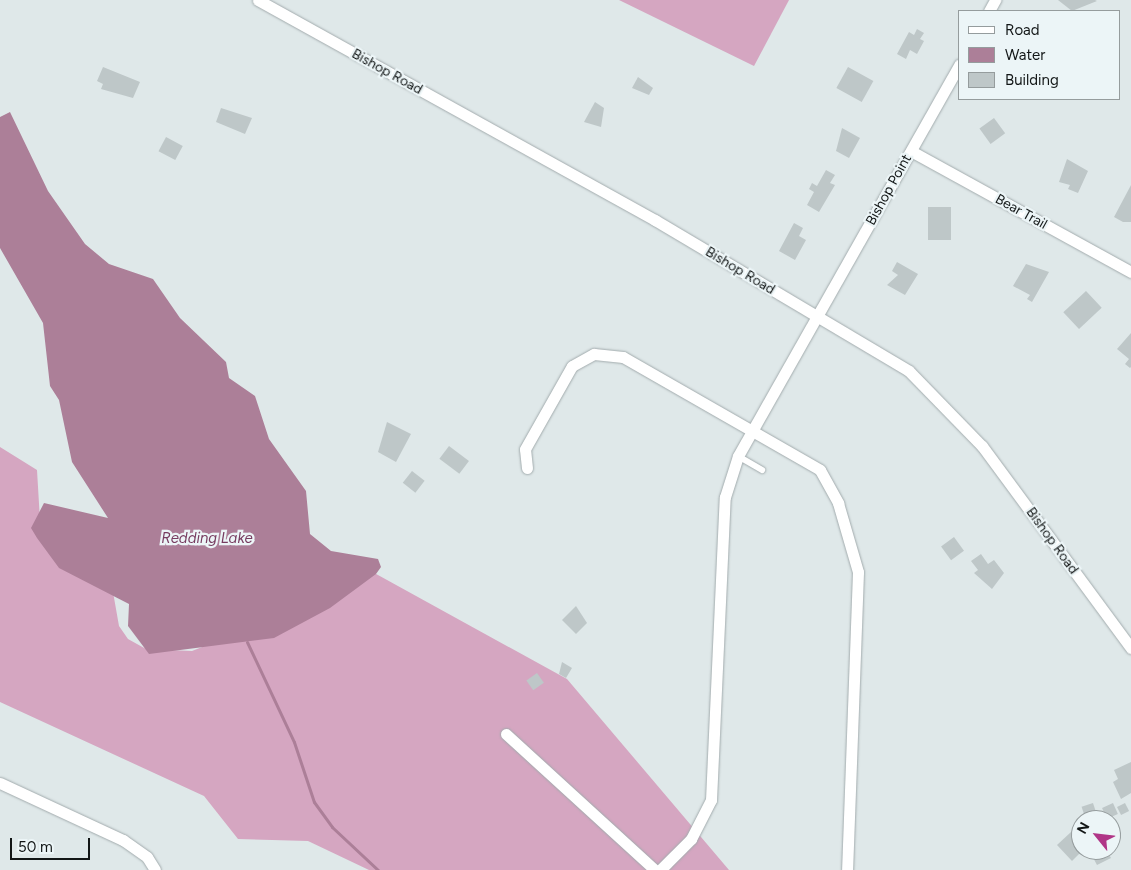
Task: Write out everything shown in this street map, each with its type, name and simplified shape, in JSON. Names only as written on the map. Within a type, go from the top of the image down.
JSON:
[{"type":"street","name":"Bishop Road","points":[[258,0],[655,220],[909,370],[952,411],[1131,648]]},
{"type":"street","name":"Bishop Point","points":[[660,870],[691,839],[711,800],[725,497],[738,456],[958,68]]},
{"type":"street","name":"Bear Trail","points":[[911,151],[1131,272]]},
{"type":"street","points":[[527,468],[525,449],[572,366],[594,354],[624,358],[820,470],[838,503],[858,572],[847,870]]},
{"type":"street","points":[[506,734],[655,870]]},
{"type":"street","points":[[0,783],[123,840],[147,857],[155,870]]},
{"type":"lane","points":[[738,456],[762,470]]},
{"type":"shaded area","points":[[619,0],[789,0],[754,66]]},
{"type":"shaded area","points":[[0,447],[37,470],[41,537],[113,592],[119,626],[128,639],[146,649],[192,651],[243,631],[358,564],[567,679],[729,870],[369,870],[308,841],[238,839],[204,796],[0,702]]},
{"type":"water","name":"Redding Lake","points":[[10,112],[48,191],[85,244],[109,264],[153,279],[180,318],[226,362],[229,378],[255,396],[269,439],[306,491],[310,534],[331,551],[378,559],[381,567],[376,574],[330,608],[274,638],[149,654],[128,626],[129,604],[59,568],[37,538],[31,528],[44,503],[108,518],[72,462],[59,400],[50,386],[43,323],[0,248],[0,117]]},
{"type":"building","points":[[1058,0],[1097,1],[1074,10],[1071,10]]},
{"type":"building","points":[[917,29],[924,33],[920,39],[924,41],[917,54],[910,50],[906,59],[897,54],[909,32],[914,35]]},
{"type":"building","points":[[103,67],[140,82],[133,98],[101,89],[103,84],[97,81]]},
{"type":"building","points":[[848,67],[873,81],[862,102],[836,88]]},
{"type":"building","points":[[638,77],[653,88],[649,95],[632,88]]},
{"type":"building","points":[[595,102],[604,108],[601,127],[584,122]]},
{"type":"building","points":[[221,108],[252,118],[245,134],[216,122]]},
{"type":"building","points":[[994,118],[1005,133],[991,144],[979,129]]},
{"type":"building","points":[[842,128],[860,138],[849,158],[836,151]]},
{"type":"building","points":[[166,137],[183,146],[175,160],[158,151]]},
{"type":"building","points":[[1067,159],[1088,171],[1078,193],[1068,189],[1070,185],[1059,182]]},
{"type":"building","points":[[826,170],[835,175],[830,183],[835,185],[819,212],[807,205],[814,192],[809,189],[812,183],[817,186]]},
{"type":"building","points":[[1131,185],[1131,222],[1123,222],[1114,217]]},
{"type":"building","points":[[928,207],[951,207],[951,240],[928,240]]},
{"type":"building","points":[[794,223],[803,228],[799,236],[806,240],[795,260],[779,251]]},
{"type":"building","points":[[897,262],[918,274],[905,295],[887,285],[898,275],[892,271]]},
{"type":"building","points":[[1026,264],[1049,272],[1032,302],[1027,299],[1030,295],[1013,286]]},
{"type":"building","points":[[1086,291],[1102,308],[1079,329],[1063,312]]},
{"type":"building","points":[[1131,333],[1130,368],[1125,364],[1129,359],[1117,349]]},
{"type":"building","points":[[387,422],[411,434],[396,462],[378,452]]},
{"type":"building","points":[[449,446],[469,461],[459,474],[439,459]]},
{"type":"building","points":[[412,471],[425,481],[415,493],[403,483]]},
{"type":"building","points":[[954,537],[964,551],[951,560],[941,546]]},
{"type":"building","points":[[981,554],[988,564],[994,560],[1004,573],[992,589],[974,573],[978,570],[971,561]]},
{"type":"building","points":[[576,606],[587,623],[576,634],[562,620]]},
{"type":"building","points":[[562,662],[572,668],[566,678],[559,674]]},
{"type":"building","points":[[537,673],[544,683],[533,690],[526,680]]},
{"type":"building","points":[[1131,762],[1131,793],[1121,799],[1113,782],[1118,779],[1114,770]]},
{"type":"building","points":[[1093,803],[1095,810],[1083,810],[1082,807]]},
{"type":"building","points":[[1113,803],[1116,810],[1103,810],[1102,808]]},
{"type":"building","points":[[1125,803],[1129,811],[1121,815],[1121,810],[1117,807]]},
{"type":"building","points":[[1071,832],[1071,860],[1057,845]]},
{"type":"building","points":[[1094,860],[1107,860],[1097,865]]},
{"type":"waterway","points":[[247,642],[294,742],[314,802],[332,827],[378,870]]}]
